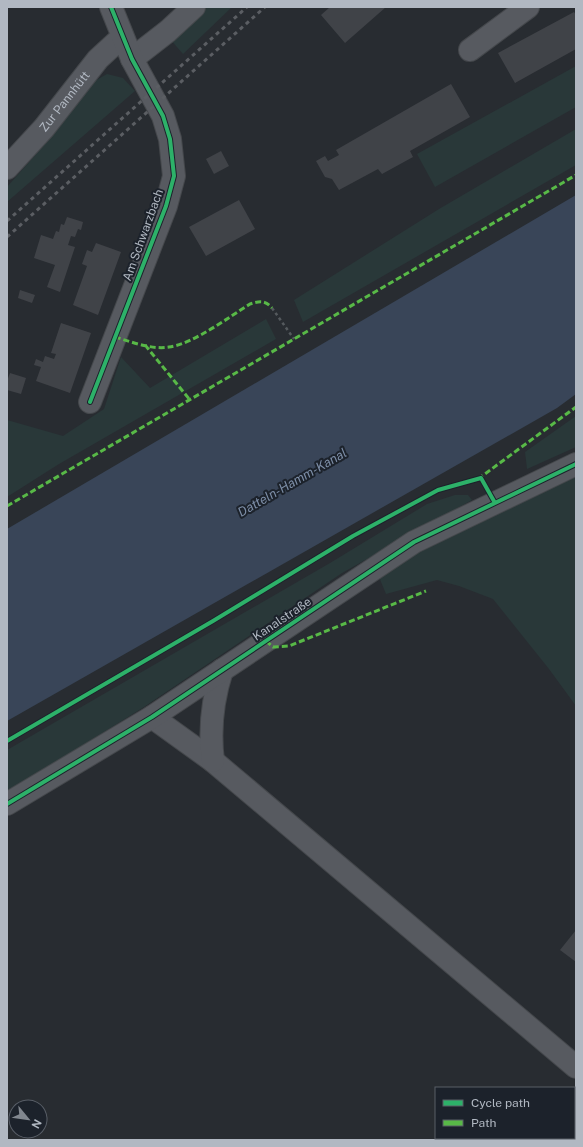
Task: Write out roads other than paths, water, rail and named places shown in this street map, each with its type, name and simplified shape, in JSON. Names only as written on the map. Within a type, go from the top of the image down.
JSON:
[{"type":"street","name":"Am Schwarzbach","points":[[90,402],[166,206],[174,176],[170,139],[163,116],[132,59],[111,7]]},
{"type":"street","points":[[132,59],[168,31],[194,7]]},
{"type":"street","points":[[470,50],[528,7]]},
{"type":"street","name":"Zur Pannhütt","points":[[7,168],[44,128],[98,59],[122,37]]},
{"type":"street","name":"Kanalstraße","points":[[7,804],[152,717],[414,542],[576,464]]},
{"type":"street","points":[[213,761],[210,739],[211,716],[215,693],[222,670]]},
{"type":"street","points":[[152,717],[213,761],[576,1067]]},
{"type":"water","name":"Datteln-Hamm-Kanal","points":[[576,195],[576,394],[557,408],[7,721],[7,529]]},
{"type":"railway","points":[[7,221],[247,7]]},
{"type":"railway","points":[[7,237],[265,7]]}]
